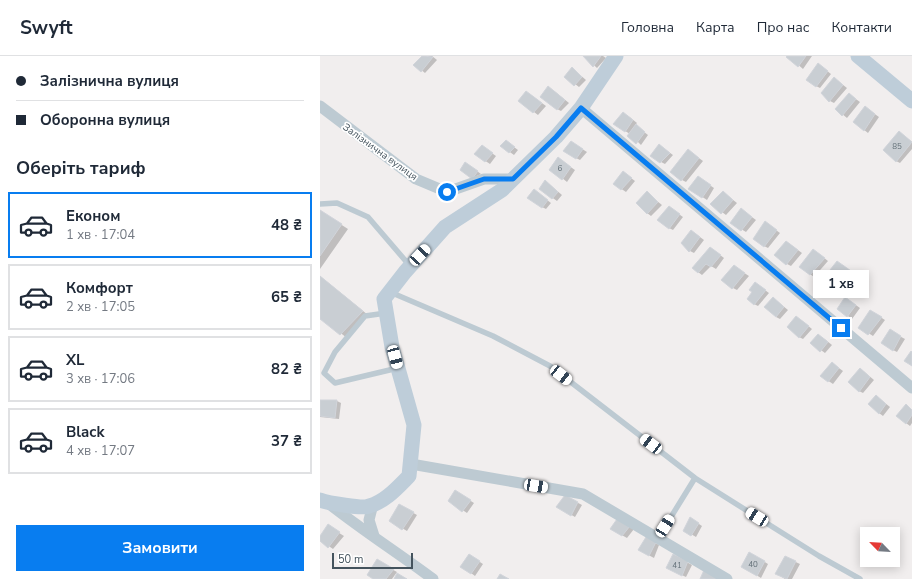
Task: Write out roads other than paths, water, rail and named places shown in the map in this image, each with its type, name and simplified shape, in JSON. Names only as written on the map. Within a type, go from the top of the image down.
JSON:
[{"type":"street","points":[[324,502],[369,507],[392,493],[409,476],[414,425],[398,367],[387,301],[410,266],[445,227],[502,190],[556,137],[581,108],[616,56]]},
{"type":"street","points":[[858,56],[912,101]]},
{"type":"street","name":"Залізнична вулиця","points":[[320,106],[416,179],[447,192],[484,179],[513,179]]},
{"type":"street","points":[[581,108],[912,388]]},
{"type":"street","points":[[411,464],[583,494],[728,579]]},
{"type":"street","points":[[324,502],[357,527],[374,536],[433,579]]},
{"type":"street","points":[[373,504],[369,520],[374,536]]},
{"type":"lane","points":[[320,204],[337,203],[368,217],[410,266]]},
{"type":"lane","points":[[398,367],[335,383],[324,373],[335,352],[365,316],[387,301],[480,330],[550,366],[695,478],[819,556],[860,579]]},
{"type":"lane","points":[[658,538],[695,478]]}]
